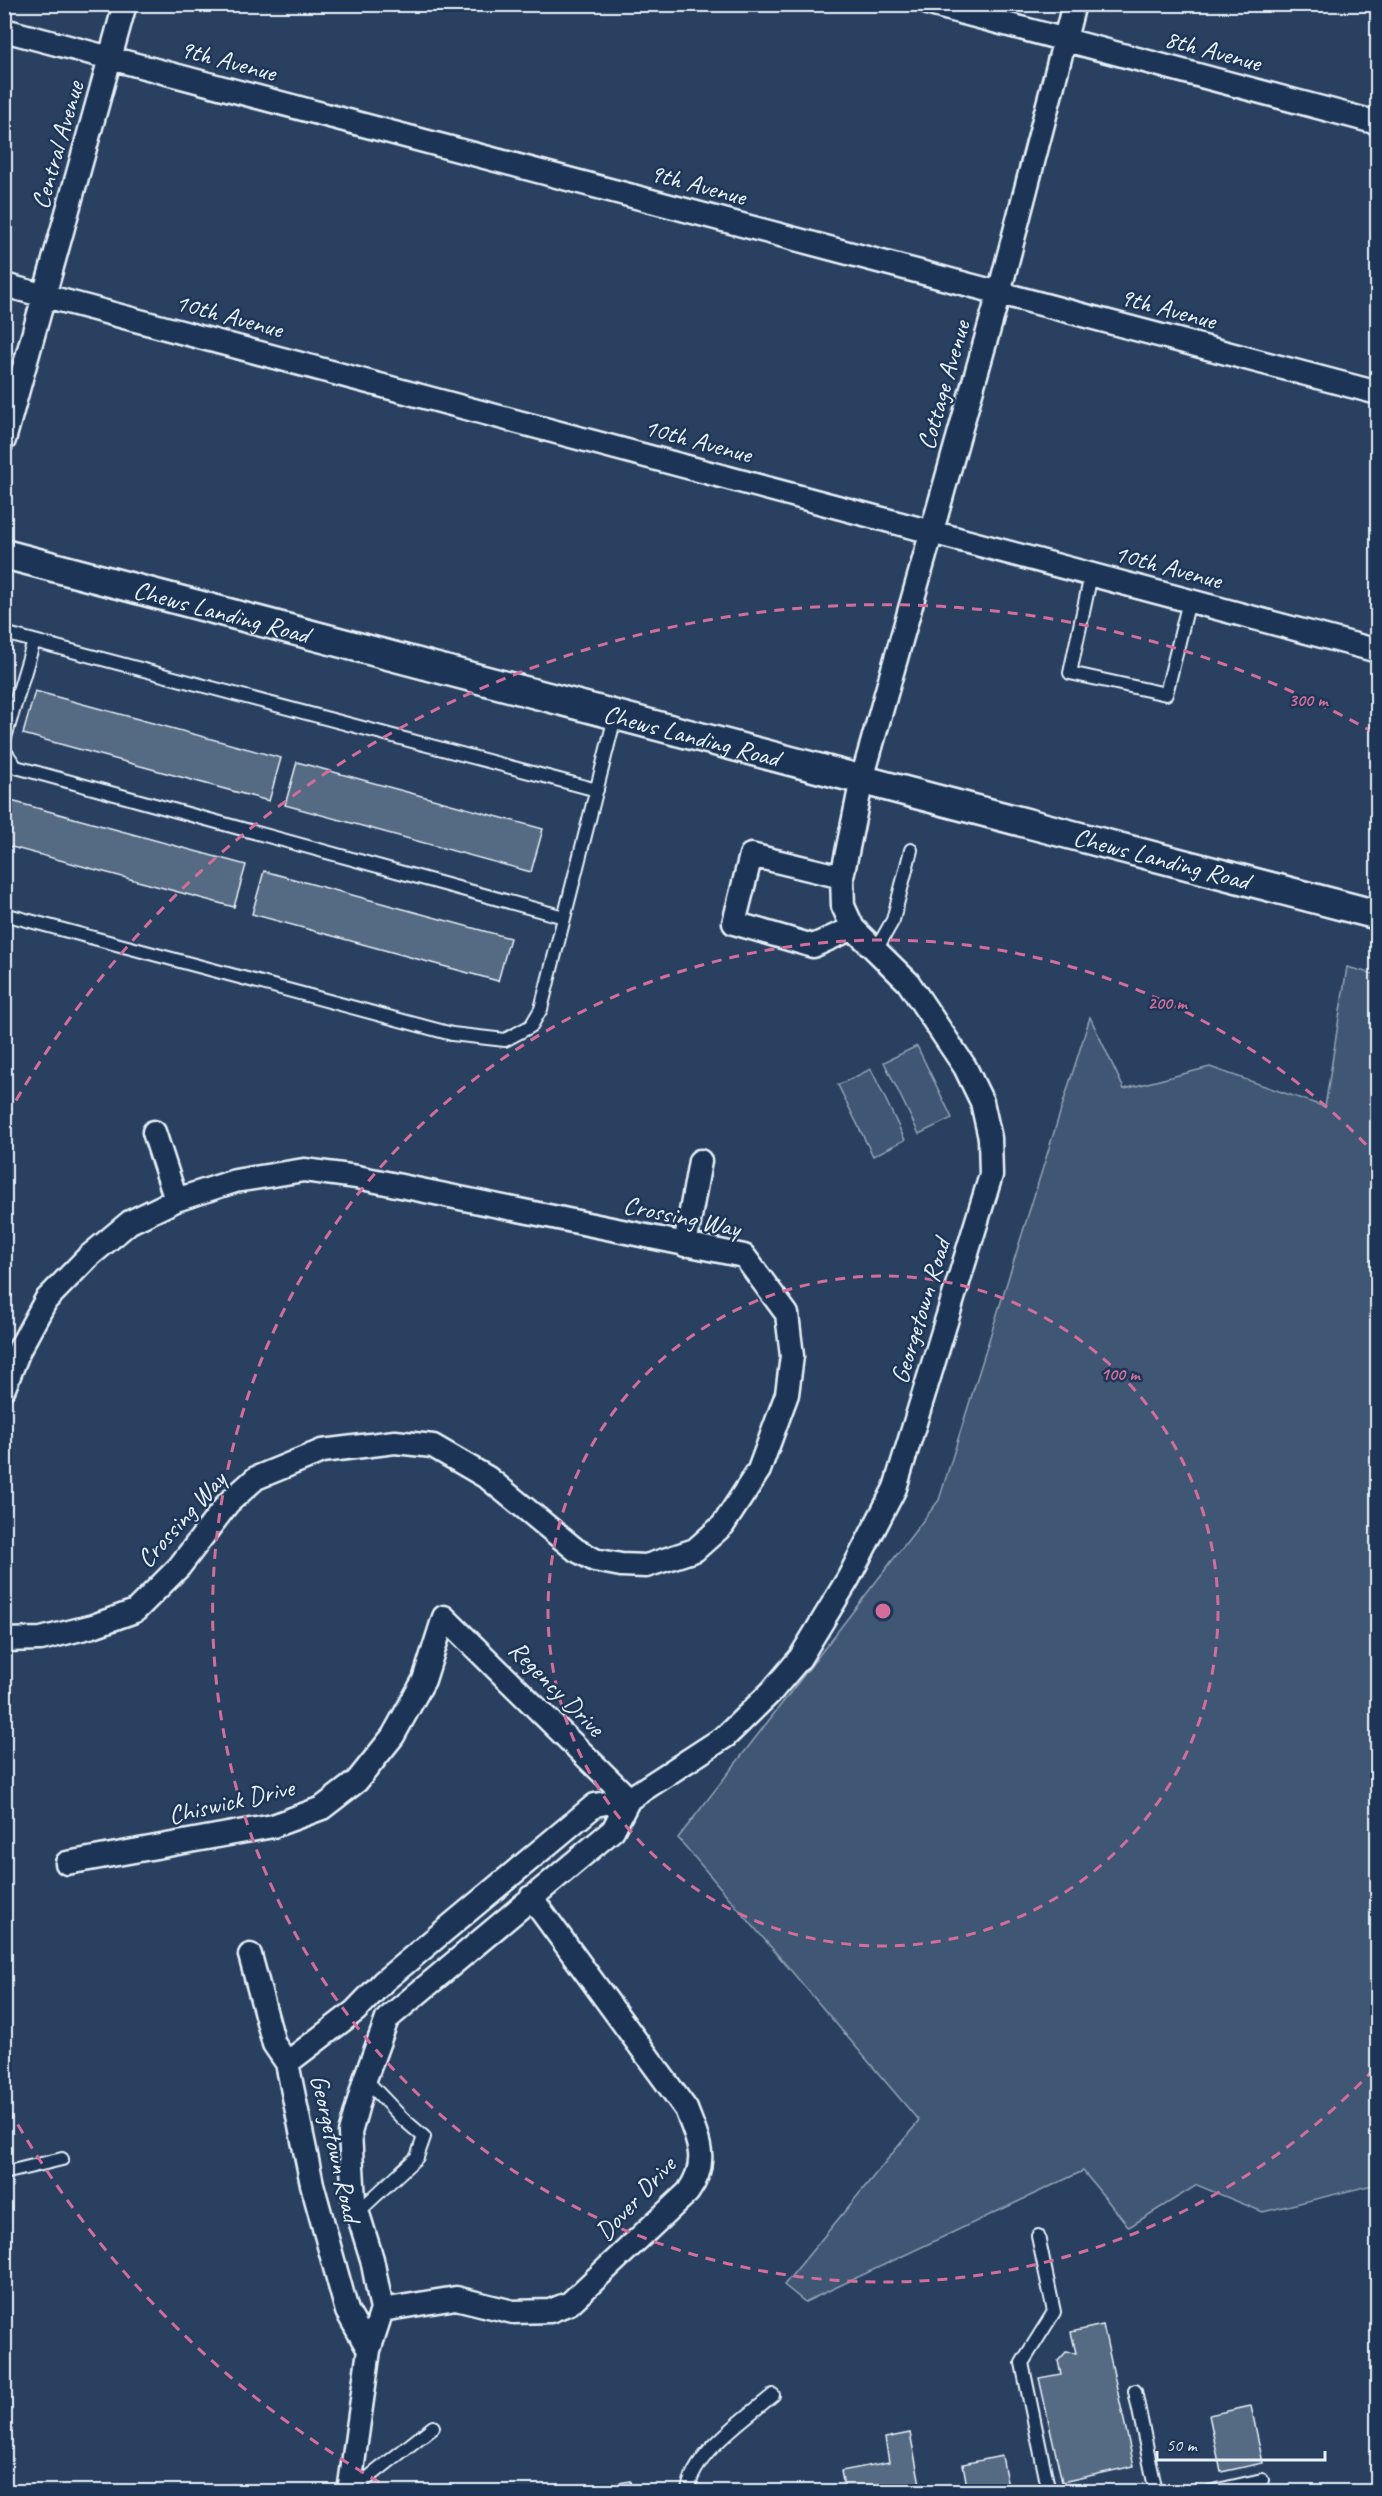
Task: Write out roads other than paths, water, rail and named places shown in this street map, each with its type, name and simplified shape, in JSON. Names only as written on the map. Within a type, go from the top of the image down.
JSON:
[{"type":"street","name":"Central Avenue","points":[[4,440],[125,4]]},
{"type":"street","name":"8th Avenue","points":[[930,4],[1377,123]]},
{"type":"street","name":"Cottage Avenue","points":[[862,779],[999,293],[1074,4]]},
{"type":"street","name":"9th Avenue","points":[[4,30],[1377,393]]},
{"type":"street","name":"10th Avenue","points":[[4,285],[1377,651]]},
{"type":"street","name":"Chews Landing Road","points":[[4,554],[615,717],[862,779],[1377,915]]},
{"type":"street","name":"Georgetown Road","points":[[369,2350],[346,2311],[312,2184],[287,2063],[370,1999],[384,1981],[596,1805],[629,1799],[726,1736],[771,1692],[800,1658],[848,1579],[896,1488],[991,1175],[990,1138],[982,1102],[965,1067],[908,982],[853,928],[843,906],[842,877],[862,779]]},
{"type":"street","points":[[842,877],[751,855],[734,923],[813,946],[853,928]]},
{"type":"street","points":[[154,1132],[176,1200]]},
{"type":"street","points":[[685,1245],[700,1161]]},
{"type":"street","name":"Crossing Way","points":[[4,1388],[20,1348],[46,1300],[88,1257],[130,1222],[176,1200],[235,1181],[304,1170],[357,1177],[744,1256],[787,1314],[792,1356],[787,1394],[759,1470],[723,1525],[695,1550],[646,1566],[621,1566],[595,1560],[576,1550],[488,1478],[433,1446],[395,1442],[322,1451],[256,1478],[228,1503],[179,1567],[135,1611],[93,1626],[41,1639],[4,1640]]},
{"type":"street","name":"Regency Drive","points":[[444,1617],[629,1799]]},
{"type":"street","name":"Chiswick Drive","points":[[67,1863],[273,1826],[322,1808],[357,1781],[393,1736],[424,1680],[444,1617]]},
{"type":"street","name":"Georgetown Road","points":[[382,2310],[372,2259],[354,2201],[350,2133],[365,2079],[387,2019],[613,1830],[629,1799]]},
{"type":"street","name":"Dover Drive","points":[[382,2310],[456,2298],[513,2312],[550,2311],[570,2303],[688,2192],[698,2178],[701,2165],[699,2143],[686,2109],[531,1898]]},
{"type":"street","points":[[250,1955],[274,2044],[287,2063]]},
{"type":"street","points":[[370,1999],[387,2019]]},
{"type":"street","points":[[349,2492],[369,2350],[382,2310]]},
{"type":"lane","points":[[1090,575],[1070,673],[1166,694],[1189,601]]},
{"type":"lane","points":[[4,633],[597,790]]},
{"type":"lane","points":[[4,741],[34,641]]},
{"type":"lane","points":[[4,914],[452,1034],[505,1040],[531,1026],[541,1009],[615,717]]},
{"type":"lane","points":[[4,750],[16,767],[564,917]]},
{"type":"lane","points":[[876,950],[893,920],[911,850]]},
{"type":"lane","points":[[358,2212],[417,2157],[424,2137],[402,2118],[365,2079]]},
{"type":"lane","points":[[4,2173],[62,2159]]},
{"type":"lane","points":[[1038,2236],[1054,2312],[1022,2363],[1049,2492]]},
{"type":"lane","points":[[1135,2391],[1156,2492]]},
{"type":"lane","points":[[688,2492],[692,2472],[701,2458],[773,2395]]},
{"type":"lane","points":[[349,2492],[433,2427]]},
{"type":"lane","points":[[1209,2492],[1262,2481]]}]
